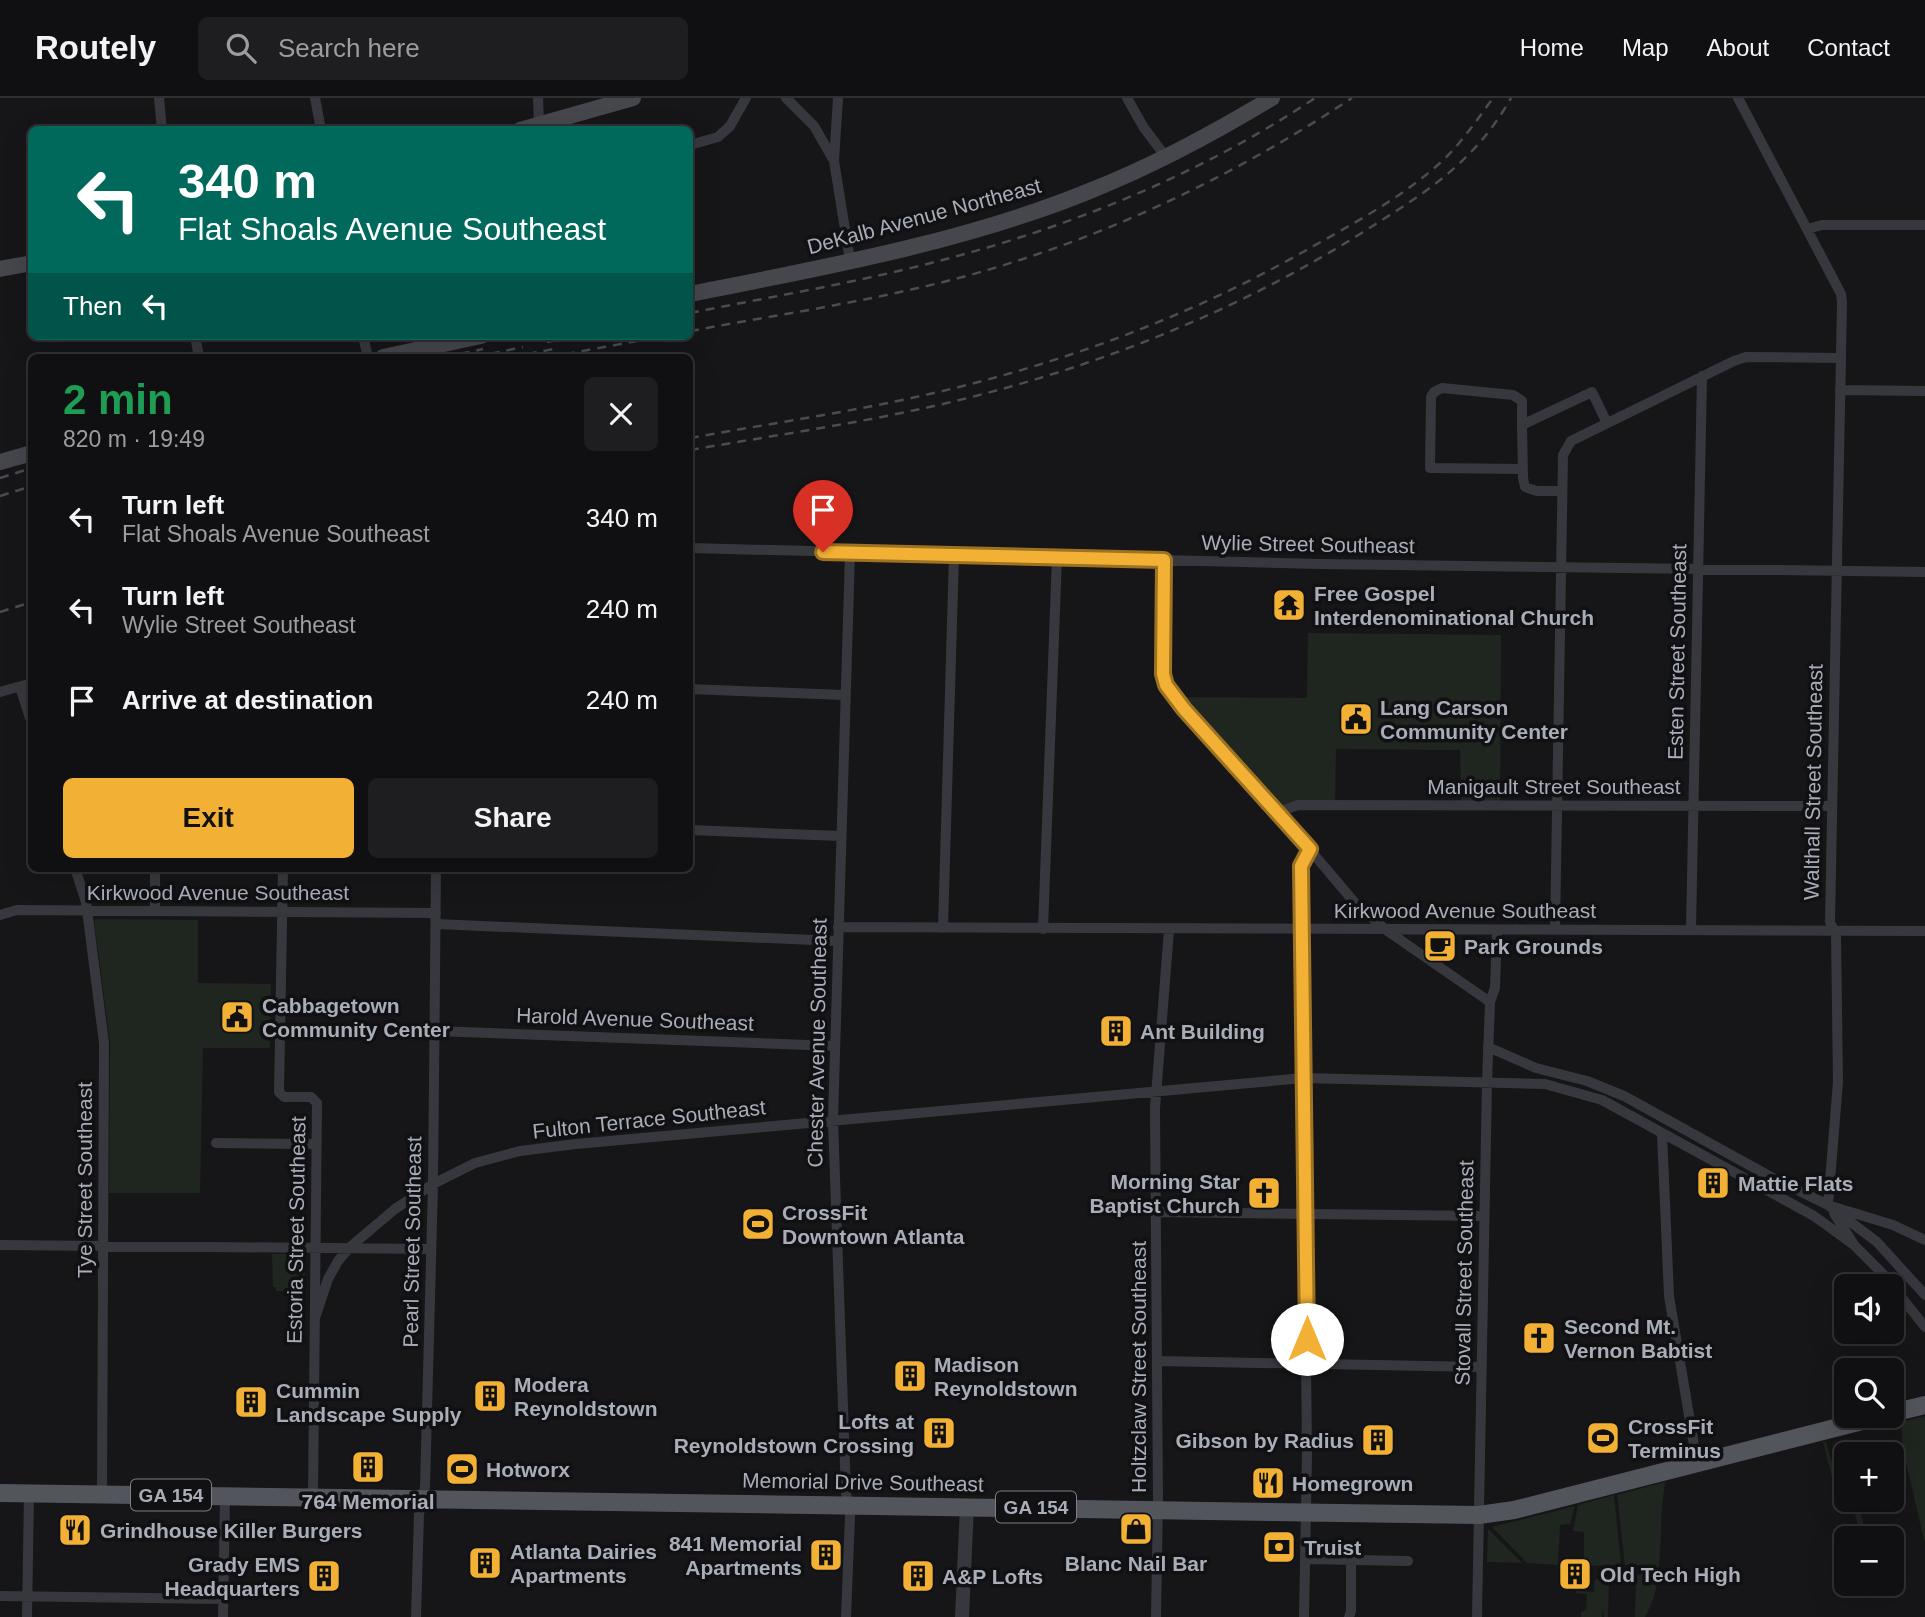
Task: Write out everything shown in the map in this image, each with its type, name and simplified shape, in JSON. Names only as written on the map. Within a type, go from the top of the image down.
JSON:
[{"type":"main road","points":[[533,126],[633,98]]},
{"type":"main road","name":"DeKalb Avenue Northeast","points":[[693,292],[850,260],[1019,216],[1090,191],[1166,157],[1272,98]]},
{"type":"main road","points":[[0,269],[27,264]]},
{"type":"main road","points":[[397,354],[462,340]]},
{"type":"main road","points":[[0,462],[28,454]]},
{"type":"main road","points":[[1904,1410],[1925,1405]]},
{"type":"main road","name":"Memorial Drive Southeast","points":[[0,1493],[1479,1515],[1514,1510],[1835,1428]]},
{"type":"street","points":[[159,98],[162,126]]},
{"type":"street","points":[[315,98],[320,126]]},
{"type":"street","points":[[538,98],[539,124]]},
{"type":"street","points":[[693,144],[718,137],[730,126],[746,98]]},
{"type":"street","points":[[786,98],[814,126],[825,141],[834,161]]},
{"type":"street","points":[[838,98],[834,161],[850,260]]},
{"type":"street","points":[[1127,98],[1144,128],[1166,157]]},
{"type":"street","name":"Walthall Street Southeast","points":[[1738,98],[1841,294],[1829,922],[1836,935],[1838,1082],[1828,1205]]},
{"type":"street","points":[[1807,229],[1822,225],[1925,225]]},
{"type":"street","points":[[1555,930],[1563,455],[1571,441],[1746,357],[1841,358]]},
{"type":"street","name":"Esten Street Southeast","points":[[1691,929],[1702,376]]},
{"type":"street","points":[[1523,469],[1430,468],[1431,397],[1434,392],[1442,388],[1513,395],[1522,401],[1525,487],[1537,491],[1562,491]]},
{"type":"street","points":[[1840,390],[1925,391]]},
{"type":"street","points":[[1522,425],[1592,392],[1607,423]]},
{"type":"street","name":"Wylie Street Southeast","points":[[693,548],[1562,568],[1925,572]]},
{"type":"street","name":"Chester Avenue Southeast","points":[[846,1617],[848,1505],[833,1120],[850,553]]},
{"type":"street","points":[[943,928],[954,555]]},
{"type":"street","points":[[1043,929],[1057,557]]},
{"type":"street","points":[[1164,560],[1162,666],[1166,685],[1184,709],[1279,812],[1355,903],[1386,930],[1489,1002]]},
{"type":"street","points":[[0,692],[26,685]]},
{"type":"street","points":[[693,689],[844,695]]},
{"type":"street","name":"Manigault Street Southeast","points":[[1279,812],[1298,805],[1832,806]]},
{"type":"street","points":[[693,830],[841,836]]},
{"type":"street","points":[[1304,1617],[1307,1363],[1301,866],[1310,849]]},
{"type":"street","name":"Tye Street Southeast","points":[[76,872],[86,910],[104,1043],[102,1494]]},
{"type":"street","points":[[155,872],[155,911]]},
{"type":"street","name":"Estoria Street Southeast","points":[[283,872],[279,1091],[284,1097],[310,1097],[316,1100],[313,1497]]},
{"type":"street","name":"Pearl Street Southeast","points":[[416,1617],[419,1514],[425,1487],[433,1184],[436,872]]},
{"type":"street","name":"Kirkwood Avenue Southeast","points":[[0,915],[17,910],[282,912],[837,941]]},
{"type":"street","name":"Kirkwood Avenue Southeast","points":[[838,927],[1925,930]]},
{"type":"street","name":"Holtzclaw Street Southeast","points":[[1156,1617],[1157,1091],[1169,930]]},
{"type":"street","name":"Stovall Street Southeast","points":[[1477,1617],[1489,1002],[1495,988],[1497,930]]},
{"type":"street","name":"Harold Avenue Southeast","points":[[435,1031],[834,1046]]},
{"type":"street","points":[[1488,1047],[1536,1068],[1587,1081],[1624,1096],[1771,1177],[1828,1205],[1893,1224],[1925,1240]]},
{"type":"street","name":"Fulton Terrace Southeast","points":[[314,1318],[328,1279],[350,1247],[395,1209],[433,1184],[475,1163],[520,1151],[1304,1078],[1545,1084]]},
{"type":"street","points":[[1545,1084],[1587,1081]]},
{"type":"street","points":[[1545,1084],[1602,1100],[1814,1216],[1854,1245],[1884,1275],[1925,1327]]},
{"type":"street","points":[[1662,1134],[1669,1296],[1698,1463]]},
{"type":"street","points":[[216,1143],[316,1144]]},
{"type":"street","points":[[1828,1205],[1840,1219],[1854,1245]]},
{"type":"street","points":[[1156,1212],[1483,1216]]},
{"type":"street","points":[[1814,1216],[1840,1219],[1875,1218]]},
{"type":"street","points":[[1840,1219],[1877,1242],[1925,1295]]},
{"type":"street","points":[[1877,1242],[1878,1233],[1893,1224]]},
{"type":"street","points":[[0,1245],[431,1249]]},
{"type":"street","points":[[1157,1361],[1481,1367]]},
{"type":"street","points":[[27,1617],[29,1493]]},
{"type":"street","points":[[223,1617],[225,1496]]},
{"type":"street","points":[[962,1617],[967,1506]]},
{"type":"street","points":[[1305,1559],[1408,1561]]},
{"type":"street","points":[[1349,1617],[1351,1560]]},
{"type":"street","points":[[0,1597],[223,1599]]},
{"type":"shaded area","points":[[1308,633],[1501,635],[1500,807],[1461,807],[1460,750],[1336,749],[1335,805],[1271,805],[1183,697],[1307,698]]},
{"type":"shaded area","points":[[198,920],[198,983],[271,984],[270,1048],[203,1048],[200,1193],[109,1193],[110,1042],[94,921]]},
{"type":"shaded area","points":[[272,1254],[298,1254],[305,1261],[305,1278],[297,1288],[297,1295],[292,1296],[292,1291],[276,1291],[276,1287],[273,1287]]},
{"type":"shaded area","points":[[1925,1416],[1925,1540],[1904,1454],[1901,1428],[1904,1428],[1904,1421]]},
{"type":"shaded area","points":[[1823,1442],[1826,1442],[1834,1470],[1834,1485]]},
{"type":"shaded area","points":[[1665,1482],[1657,1586],[1645,1617],[1635,1617],[1636,1580],[1637,1575],[1641,1575],[1641,1565],[1625,1565],[1617,1495]]},
{"type":"shaded area","points":[[1614,1495],[1621,1565],[1584,1566],[1584,1532],[1573,1531],[1578,1505]]},
{"type":"shaded area","points":[[1575,1506],[1570,1524],[1560,1525],[1558,1565],[1527,1563],[1492,1527]]},
{"type":"shaded area","points":[[1854,1512],[1860,1512],[1864,1526],[1858,1526]]},
{"type":"shaded area","points":[[1488,1529],[1522,1563],[1487,1562]]},
{"type":"shaded area","points":[[1595,1579],[1609,1579],[1608,1617],[1604,1617],[1603,1608],[1602,1617],[1581,1617],[1581,1612],[1586,1610],[1587,1594],[1576,1591],[1594,1592]]},
{"type":"railway","points":[[693,312],[894,272],[961,255],[1053,226],[1144,191],[1188,170],[1232,148],[1315,98]]},
{"type":"railway","points":[[693,330],[901,292],[1021,260],[1168,202],[1262,153],[1352,98]]},
{"type":"railway","points":[[693,437],[859,409],[959,387],[1048,362],[1178,314],[1262,274],[1391,200],[1448,156],[1493,98]]},
{"type":"railway","points":[[693,449],[934,406],[1045,376],[1154,338],[1259,291],[1310,264],[1405,205],[1463,160],[1480,142],[1511,98]]},
{"type":"railway","points":[[547,342],[557,340]]},
{"type":"railway","points":[[566,354],[642,340]]},
{"type":"railway","points":[[489,354],[523,347]]},
{"type":"railway","points":[[528,354],[559,348]]},
{"type":"railway","points":[[459,354],[483,349]]},
{"type":"railway","points":[[0,478],[28,469]]},
{"type":"railway","points":[[0,496],[28,487]]},
{"type":"railway","points":[[0,612],[28,603]]},
{"type":"place","name":"Free Gospel Interdenominational Church","points":[[1289,605]]},
{"type":"place","name":"Lang Carson Community Center","points":[[1356,719]]},
{"type":"place","name":"Park Grounds","points":[[1440,946]]},
{"type":"place","name":"Cabbagetown Community Center","points":[[237,1017]]},
{"type":"place","name":"Ant Building","points":[[1116,1031]]},
{"type":"place","name":"Mattie Flats","points":[[1713,1183]]},
{"type":"place","name":"Morning Star Baptist Church","points":[[1264,1193]]},
{"type":"place","name":"CrossFit Downtown Atlanta","points":[[758,1224]]},
{"type":"place","name":"Second Mt. Vernon Babtist","points":[[1539,1338]]},
{"type":"place","name":"Madison Reynoldstown","points":[[910,1376]]},
{"type":"place","name":"Modera Reynoldstown","points":[[490,1396]]},
{"type":"place","name":"Cummin Landscape Supply","points":[[251,1402]]},
{"type":"place","name":"Lofts at Reynoldstown Crossing","points":[[939,1433]]},
{"type":"place","name":"CrossFit Terminus","points":[[1603,1438]]},
{"type":"place","name":"Gibson by Radius","points":[[1378,1440]]},
{"type":"place","name":"764 Memorial","points":[[368,1467]]},
{"type":"place","name":"Hotworx","points":[[462,1469]]},
{"type":"place","name":"Homegrown","points":[[1268,1483]]},
{"type":"place","name":"Blanc Nail Bar","points":[[1136,1529]]},
{"type":"place","name":"Grindhouse Killer Burgers","points":[[75,1530]]},
{"type":"place","name":"Truist","points":[[1279,1547]]},
{"type":"place","name":"841 Memorial Apartments","points":[[826,1555]]},
{"type":"place","name":"Atlanta Dairies Apartments","points":[[485,1563]]},
{"type":"place","name":"Old Tech High","points":[[1575,1574]]},
{"type":"place","name":"Grady EMS Headquarters","points":[[324,1576]]},
{"type":"place","name":"A&P Lofts","points":[[918,1576]]},
{"type":"route","points":[[823,552],[1164,560],[1162,666],[1166,685],[1184,709],[1310,849],[1301,866],[1307,1339]]}]
